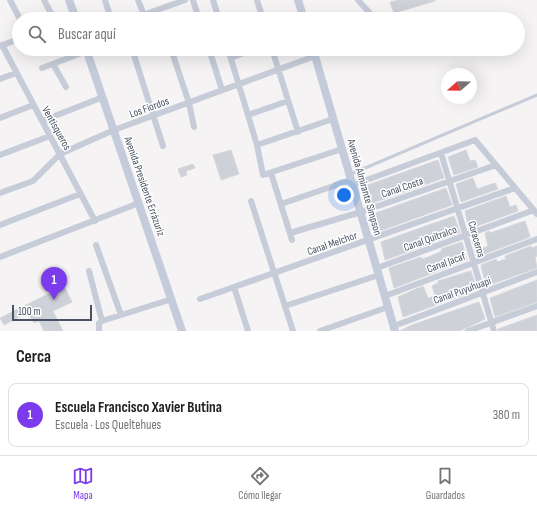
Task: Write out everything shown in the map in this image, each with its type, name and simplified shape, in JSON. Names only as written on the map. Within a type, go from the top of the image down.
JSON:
[{"type":"street","points":[[10,0],[16,12]]},
{"type":"street","points":[[44,0],[50,12]]},
{"type":"street","points":[[69,0],[73,12]]},
{"type":"street","points":[[105,0],[109,12]]},
{"type":"street","points":[[138,0],[143,12]]},
{"type":"street","points":[[152,12],[170,2],[185,0]]},
{"type":"street","points":[[193,0],[197,12]]},
{"type":"street","points":[[213,0],[217,12]]},
{"type":"street","points":[[257,0],[261,12]]},
{"type":"street","points":[[298,0],[302,12]]},
{"type":"street","points":[[358,0],[369,12]]},
{"type":"street","points":[[1,46],[12,42]]},
{"type":"street","name":"Ventisqueros","points":[[1,46],[95,221]]},
{"type":"street","points":[[42,68],[73,56]]},
{"type":"street","name":"Avenida Presidente Errázuriz","points":[[89,56],[182,331]]},
{"type":"street","points":[[134,56],[163,146]]},
{"type":"street","points":[[173,56],[189,103],[194,127]]},
{"type":"street","points":[[211,56],[222,90]]},
{"type":"street","points":[[236,56],[231,58],[257,145],[263,175],[342,149]]},
{"type":"street","points":[[274,56],[298,132]]},
{"type":"street","name":"Los Fiordos","points":[[0,193],[33,181],[60,154],[114,130],[278,70],[306,56]]},
{"type":"street","name":"Avenida Almirante Simpson","points":[[315,56],[395,328]]},
{"type":"street","points":[[54,64],[66,87]]},
{"type":"street","points":[[0,79],[16,73]]},
{"type":"street","points":[[42,121],[103,97]]},
{"type":"street","points":[[248,115],[288,101]]},
{"type":"street","points":[[0,118],[32,105]]},
{"type":"street","points":[[257,145],[298,132],[333,118]]},
{"type":"street","points":[[0,156],[50,136]]},
{"type":"street","points":[[281,204],[351,180],[441,153],[475,140],[535,212]]},
{"type":"street","name":"Coraceros","points":[[441,153],[494,331]]},
{"type":"street","name":"Canal Costa","points":[[290,233],[360,212],[496,165]]},
{"type":"street","points":[[271,173],[292,240]]},
{"type":"street","name":"Canal Melchor","points":[[200,299],[369,241],[515,188]]},
{"type":"street","points":[[0,225],[80,194]]},
{"type":"street","points":[[251,201],[293,331]]},
{"type":"street","points":[[0,256],[139,203]]},
{"type":"street","name":"Canal Quitralco","points":[[285,306],[378,272],[466,236],[535,212]]},
{"type":"street","name":"Canal Jacaf","points":[[385,296],[537,239]]},
{"type":"street","points":[[96,245],[121,315]]},
{"type":"street","points":[[89,271],[102,321]]},
{"type":"street","name":"Canal Puyuhuapi","points":[[395,328],[537,272]]},
{"type":"street","points":[[234,287],[248,331]]},
{"type":"street","points":[[99,331],[99,323],[102,321],[172,299]]},
{"type":"street","points":[[468,331],[537,306]]},
{"type":"street","points":[[320,331],[388,307]]},
{"type":"lane","points":[[351,180],[537,95]]},
{"type":"building","points":[[399,0],[435,0],[397,12],[394,12],[390,2]]},
{"type":"building","points":[[231,150],[239,174],[221,180],[213,155]]},
{"type":"building","points":[[466,150],[470,161],[475,160],[478,167],[454,175],[448,157]]},
{"type":"building","points":[[438,160],[444,178],[370,204],[365,186]]},
{"type":"building","points":[[193,164],[195,168],[186,171],[187,175],[181,177],[178,169]]},
{"type":"building","points":[[473,178],[477,189],[495,183],[498,189],[461,202],[456,184]]},
{"type":"building","points":[[446,188],[452,205],[377,232],[373,214]]},
{"type":"building","points":[[506,196],[510,207],[516,205],[518,211],[469,229],[465,211]]},
{"type":"building","points":[[454,216],[460,233],[385,260],[381,242]]},
{"type":"building","points":[[525,221],[530,237],[477,257],[472,240],[477,239],[481,249],[488,246],[485,233],[489,231],[490,233]]},
{"type":"building","points":[[462,242],[467,260],[394,288],[389,268],[421,257],[422,259],[431,256],[442,251],[441,249]]},
{"type":"building","points":[[531,246],[532,248],[537,246],[537,256],[535,257],[537,268],[486,286],[481,265],[496,259],[497,262],[506,259],[505,256]]},
{"type":"building","points":[[471,271],[477,290],[403,317],[398,297],[423,286],[428,298],[435,296],[432,286],[438,283],[438,281]]},
{"type":"building","points":[[537,280],[537,302],[495,317],[490,298]]},
{"type":"building","points":[[64,286],[72,302],[53,311],[63,331],[44,331],[39,321],[34,323],[28,312],[4,325],[0,318]]},
{"type":"building","points":[[479,302],[485,319],[464,329],[458,331],[400,331],[412,325]]},
{"type":"building","points":[[537,315],[537,331],[498,331],[498,329]]},
{"type":"place","name":"Escuela Francisco Xavier Butina","points":[[54,300]]}]
